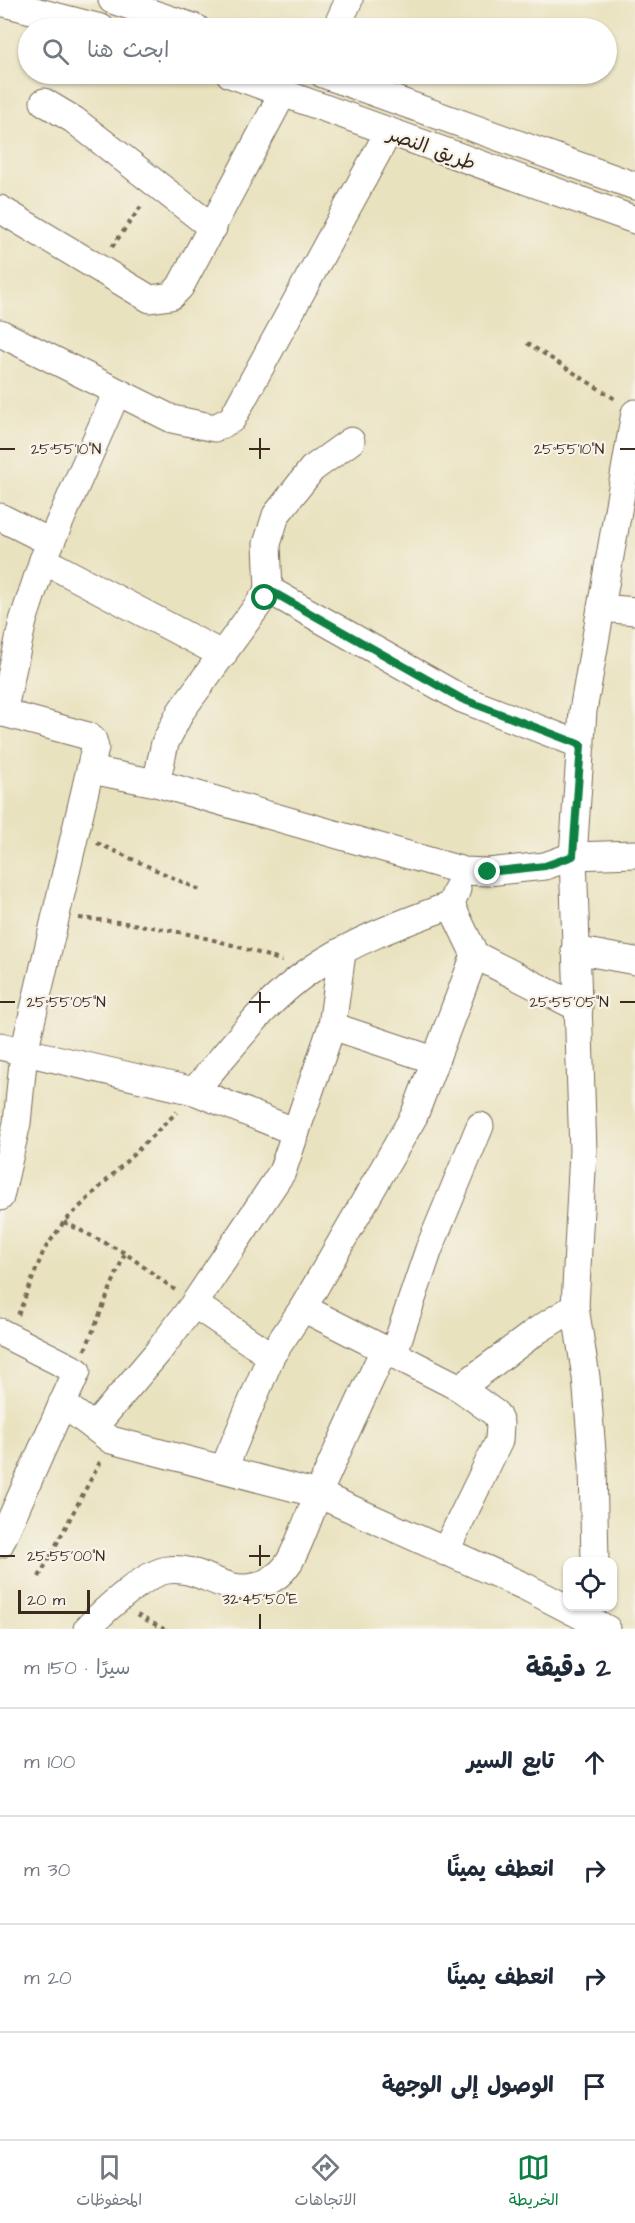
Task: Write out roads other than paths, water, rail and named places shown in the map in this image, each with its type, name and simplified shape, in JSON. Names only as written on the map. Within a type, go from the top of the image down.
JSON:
[{"type":"street","points":[[112,0],[166,18]]},
{"type":"street","points":[[341,18],[349,0]]},
{"type":"street","points":[[0,3],[61,18]]},
{"type":"street","name":"طريق النصر","points":[[258,84],[388,133],[635,220]]},
{"type":"street","name":"طريق النصر","points":[[351,84],[635,186]]},
{"type":"street","points":[[0,209],[150,299],[171,297],[180,287],[213,228],[284,93]]},
{"type":"street","points":[[44,102],[74,120],[213,228]]},
{"type":"street","points":[[0,333],[172,419],[215,428],[232,419],[388,133]]},
{"type":"street","points":[[0,1197],[17,1123],[12,1049],[57,916],[95,748],[91,738],[1,712],[23,621],[46,551],[117,392]]},
{"type":"street","points":[[595,1557],[593,1464],[586,1377],[575,1307],[583,1151],[573,856],[583,711],[601,608],[630,409]]},
{"type":"street","points":[[156,783],[165,743],[181,711],[269,590],[267,544],[276,514],[312,469],[351,441]]},
{"type":"street","points":[[0,517],[46,551],[223,655]]},
{"type":"street","points":[[269,590],[462,699],[581,745]]},
{"type":"street","points":[[601,608],[635,612]]},
{"type":"street","points":[[91,770],[156,783],[464,871],[488,872],[545,866],[573,856],[635,854]]},
{"type":"street","points":[[464,871],[451,906],[475,955],[579,1008]]},
{"type":"street","points":[[194,1091],[260,1015],[308,971],[370,936],[451,906]]},
{"type":"street","points":[[575,950],[635,961]]},
{"type":"street","points":[[102,1434],[157,1353],[194,1304],[282,1172],[332,1026],[342,952]]},
{"type":"street","points":[[224,1468],[271,1356],[303,1308],[414,1116],[475,955]]},
{"type":"street","points":[[332,1026],[434,1060]]},
{"type":"street","points":[[12,1049],[194,1091],[296,1132]]},
{"type":"street","points":[[87,1629],[115,1603],[153,1575],[168,1569],[190,1572],[230,1587],[259,1587],[274,1579],[293,1556],[318,1494],[389,1352],[480,1126]]},
{"type":"street","points":[[194,1304],[271,1356]]},
{"type":"street","points":[[460,1388],[538,1330],[575,1307]]},
{"type":"street","points":[[303,1308],[460,1388],[496,1414],[500,1423],[499,1441],[445,1552]]},
{"type":"street","points":[[0,1544],[77,1371],[30,1349],[4,1340]]},
{"type":"street","points":[[62,1403],[102,1434],[318,1494],[600,1622]]}]
